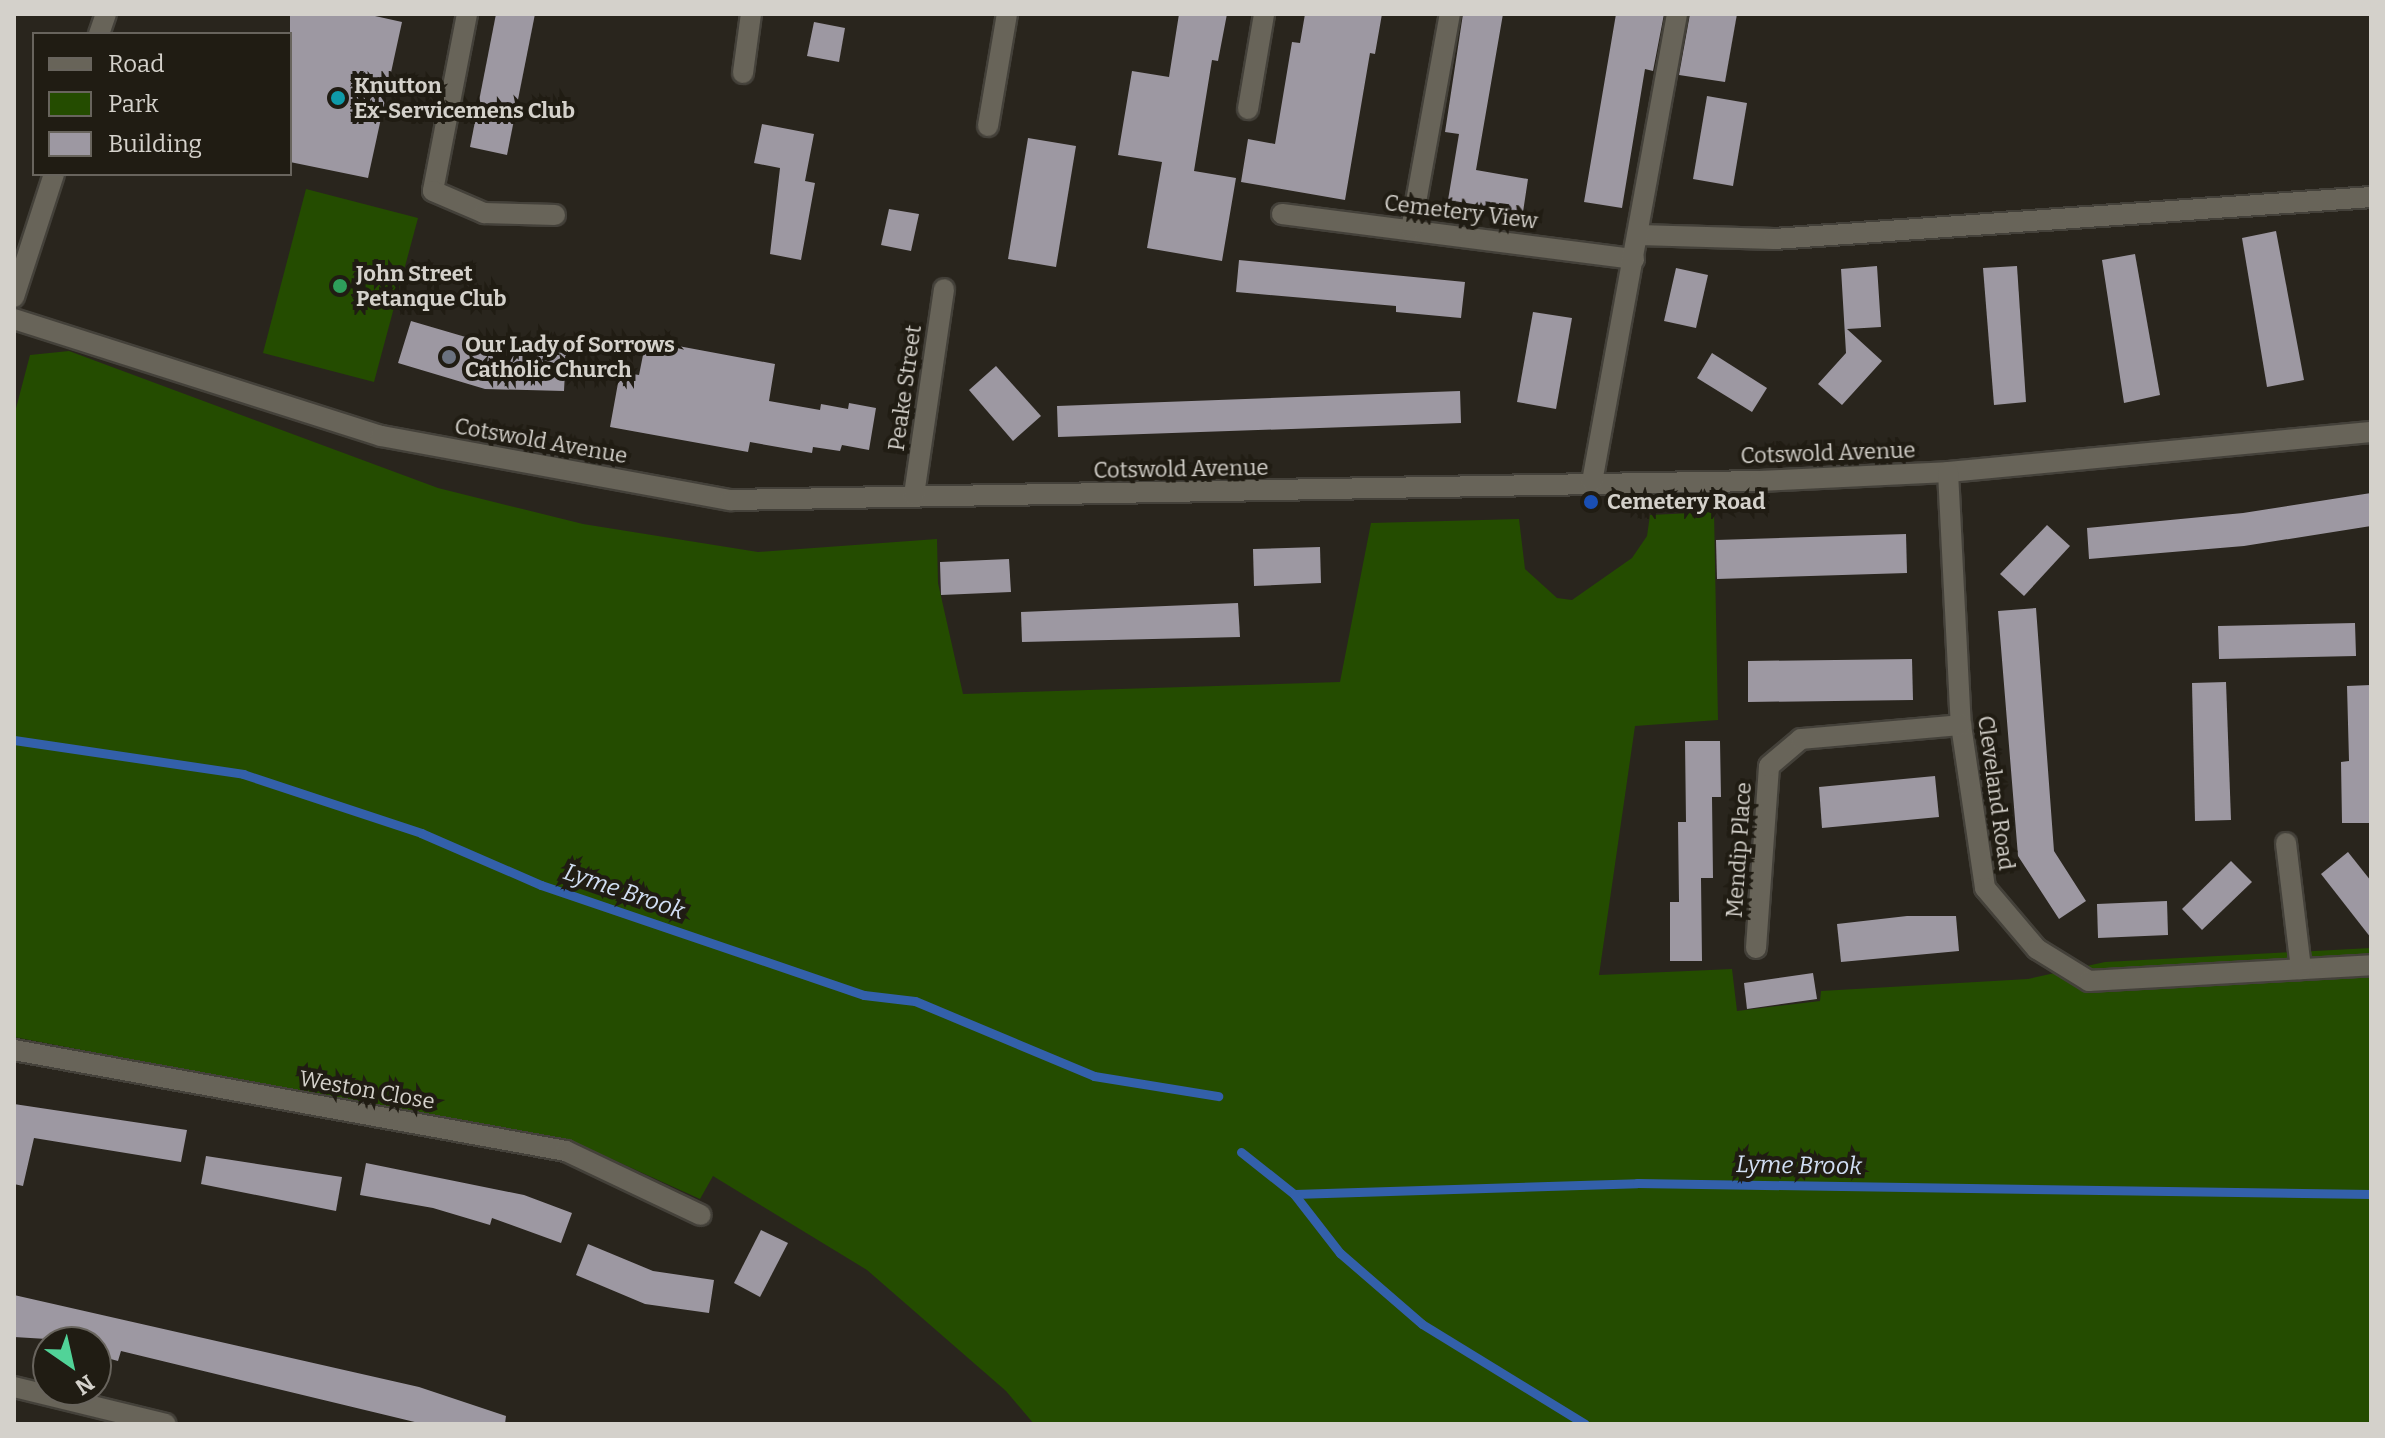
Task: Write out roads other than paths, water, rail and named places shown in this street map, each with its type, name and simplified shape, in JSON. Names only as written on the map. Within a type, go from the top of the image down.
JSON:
[{"type":"street","points":[[467,14],[433,191],[484,213],[555,215]]},
{"type":"street","points":[[743,73],[751,14]]},
{"type":"street","points":[[988,126],[1007,14]]},
{"type":"street","points":[[1248,109],[1264,14]]},
{"type":"street","points":[[1411,230],[1450,14]]},
{"type":"street","points":[[1592,482],[1677,14]]},
{"type":"street","points":[[14,297],[53,176]]},
{"type":"street","points":[[1639,235],[1774,239],[2371,197]]},
{"type":"street","name":"Cemetery View","points":[[1282,214],[1634,259]]},
{"type":"street","name":"Peake Street","points":[[914,495],[944,289]]},
{"type":"street","name":"Cotswold Avenue","points":[[14,319],[381,436],[731,500],[914,495],[1344,492],[1948,472],[2371,432]]},
{"type":"street","name":"Cleveland Road","points":[[1948,472],[1961,725],[1985,888],[2037,949],[2089,981],[2371,965]]},
{"type":"street","name":"Mendip Place","points":[[1756,948],[1769,766],[1801,739],[1961,725]]},
{"type":"street","points":[[2286,843],[2301,969]]},
{"type":"street","name":"Weston Close","points":[[14,1050],[566,1151],[701,1215]]},
{"type":"street","points":[[14,1387],[166,1424]]},
{"type":"waterway","name":"Lyme Brook","points":[[14,740],[243,774],[421,833],[541,885],[864,995],[915,1001],[1094,1076],[1218,1096]]},
{"type":"waterway","name":"Lyme Brook","points":[[1241,1152],[1294,1194],[1637,1183],[2371,1194]]},
{"type":"waterway","points":[[1294,1194],[1340,1253],[1422,1324],[1585,1424]]},
{"type":"place","name":"Knutton Ex-Servicemens Club","points":[[338,98]]},
{"type":"place","name":"John Street Petanque Club","points":[[340,286]]},
{"type":"place","name":"Our Lady of Sorrows Catholic Church","points":[[449,357]]},
{"type":"place","name":"Cemetery Road","points":[[1591,502]]}]
